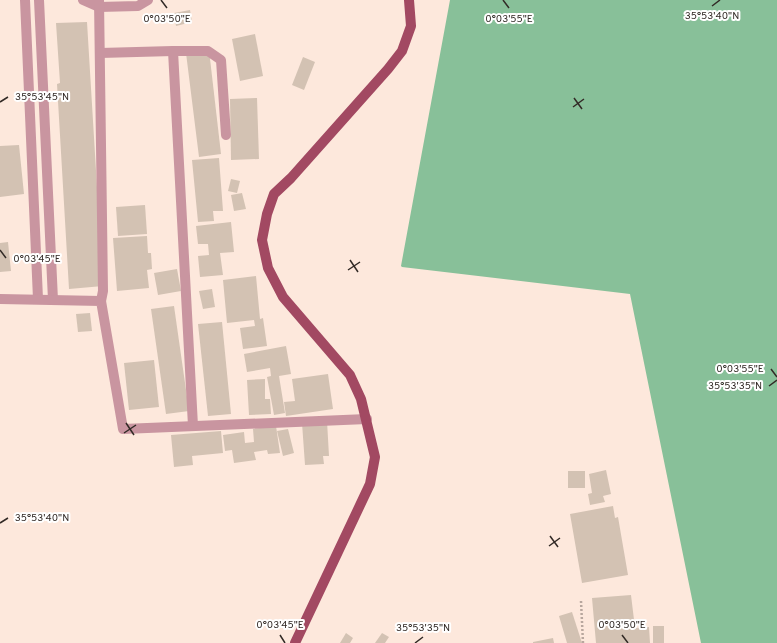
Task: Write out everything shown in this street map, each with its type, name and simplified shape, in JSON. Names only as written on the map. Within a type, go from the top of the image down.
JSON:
[{"type":"main road","points":[[295,643],[370,484],[376,457],[361,399],[350,375],[283,297],[268,268],[262,240],[267,214],[274,194],[301,167],[388,69],[402,51],[411,26],[409,0]]},
{"type":"street","points":[[25,0],[38,299]]},
{"type":"street","points":[[39,0],[53,300]]},
{"type":"street","points":[[83,0],[99,3],[138,6],[148,0]]},
{"type":"street","points":[[99,3],[103,291],[101,301],[123,429],[367,419]]},
{"type":"street","points":[[173,51],[193,426]]},
{"type":"street","points":[[100,53],[208,51],[221,60],[226,134]]},
{"type":"street","points":[[0,299],[101,301]]},
{"type":"path","points":[[581,601],[583,643]]},
{"type":"green space","points":[[450,0],[777,0],[777,643],[701,643],[630,294],[401,266]]},
{"type":"building","points":[[190,10],[192,22],[176,26],[174,13]]},
{"type":"building","points":[[87,22],[103,286],[69,289],[57,84],[60,83],[56,23]]},
{"type":"building","points":[[255,34],[263,76],[240,81],[232,39]]},
{"type":"building","points":[[209,50],[221,154],[199,157],[186,53]]},
{"type":"building","points":[[303,57],[315,62],[304,90],[292,85]]},
{"type":"building","points":[[257,98],[259,159],[231,160],[230,99]]},
{"type":"building","points":[[19,145],[24,194],[0,197],[0,146]]},
{"type":"building","points":[[219,158],[223,211],[213,211],[214,221],[198,222],[192,160]]},
{"type":"building","points":[[231,179],[240,181],[237,193],[228,191]]},
{"type":"building","points":[[242,193],[246,209],[234,211],[231,195]]},
{"type":"building","points":[[145,205],[147,234],[118,236],[116,207]]},
{"type":"building","points":[[231,222],[234,252],[220,253],[223,275],[200,277],[198,256],[209,255],[208,244],[198,244],[196,226]]},
{"type":"building","points":[[147,236],[148,253],[151,253],[152,269],[147,270],[149,288],[117,291],[113,238]]},
{"type":"building","points":[[8,242],[11,271],[0,272],[0,243]]},
{"type":"building","points":[[177,269],[181,291],[158,295],[154,273]]},
{"type":"building","points":[[256,276],[260,319],[263,318],[267,346],[243,349],[240,328],[255,326],[254,320],[227,323],[223,280]]},
{"type":"building","points":[[212,289],[215,307],[203,309],[199,291]]},
{"type":"building","points":[[174,306],[189,411],[166,414],[151,309]]},
{"type":"building","points":[[90,313],[92,331],[78,332],[76,314]]},
{"type":"building","points":[[222,322],[231,414],[208,416],[198,324]]},
{"type":"building","points":[[286,346],[291,374],[279,376],[285,413],[274,415],[267,377],[271,376],[270,368],[247,372],[244,354]]},
{"type":"building","points":[[154,360],[159,407],[129,410],[124,363]]},
{"type":"building","points":[[328,374],[333,409],[286,416],[284,402],[295,401],[292,379]]},
{"type":"building","points":[[265,379],[265,399],[270,399],[271,414],[249,415],[247,380]]},
{"type":"building","points":[[327,421],[329,456],[323,456],[324,464],[305,465],[302,423]]},
{"type":"building","points":[[276,426],[280,453],[268,454],[267,450],[254,452],[256,460],[234,463],[232,450],[225,451],[223,435],[244,432],[245,443],[254,442],[253,429]]},
{"type":"building","points":[[288,429],[294,453],[283,456],[277,431]]},
{"type":"building","points":[[221,431],[223,453],[192,456],[193,465],[174,467],[171,435]]},
{"type":"building","points":[[606,470],[611,494],[603,496],[605,502],[590,505],[588,494],[592,493],[589,474]]},
{"type":"building","points":[[568,471],[585,471],[585,488],[568,488]]},
{"type":"building","points":[[613,506],[615,518],[618,517],[628,575],[582,583],[570,514]]},
{"type":"building","points":[[631,595],[635,628],[649,627],[650,643],[596,643],[592,598]]},
{"type":"building","points":[[572,612],[582,643],[567,643],[559,616]]},
{"type":"building","points":[[653,626],[664,626],[664,643],[653,643]]},
{"type":"building","points":[[346,633],[353,638],[350,643],[340,643]]},
{"type":"building","points":[[382,633],[389,637],[385,643],[375,643]]},
{"type":"building","points":[[553,638],[554,643],[533,643],[533,642]]}]
